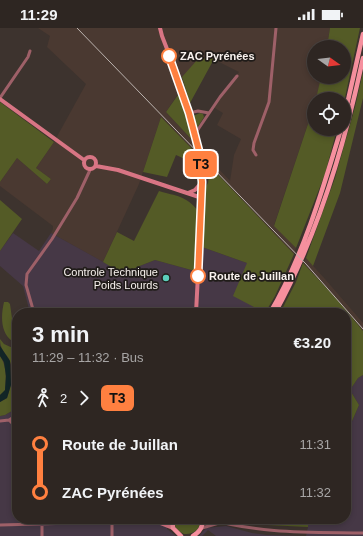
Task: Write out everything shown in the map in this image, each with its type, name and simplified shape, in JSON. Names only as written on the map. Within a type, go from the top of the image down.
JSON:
[{"type":"main road","points":[[350,92],[363,34]]},
{"type":"main road","points":[[277,308],[296,266],[338,158],[363,58]]},
{"type":"main road","points":[[304,245],[339,136]]},
{"type":"main road","points":[[273,308],[296,266]]},
{"type":"main road","points":[[173,524],[173,528],[181,536]]},
{"type":"main road","points":[[195,536],[202,528],[202,524]]},
{"type":"street","points":[[160,28],[189,113],[199,151],[202,198],[196,308]]},
{"type":"street","points":[[256,155],[253,150],[254,143],[269,102],[276,28]]},
{"type":"street","points":[[30,51],[28,57],[0,99],[84,160]]},
{"type":"street","points":[[195,132],[238,76]]},
{"type":"street","points":[[189,113],[198,111],[209,113]]},
{"type":"street","points":[[84,160],[88,157],[93,158],[96,161],[96,166]]},
{"type":"street","points":[[84,160],[84,166],[90,170]]},
{"type":"street","points":[[33,308],[26,285],[27,274],[67,215],[90,170],[96,166],[118,170],[202,198]]},
{"type":"street","points":[[188,193],[195,190],[202,182]]},
{"type":"street","points":[[0,421],[12,418]]},
{"type":"street","points":[[8,420],[12,423]]},
{"type":"street","points":[[0,525],[42,524],[42,536]]},
{"type":"street","points":[[112,524],[112,536]]},
{"type":"street","points":[[163,524],[173,528]]},
{"type":"street","points":[[202,528],[214,524]]},
{"type":"street","points":[[231,524],[273,532],[363,533]]},
{"type":"shaded area","points":[[38,28],[330,28],[328,40],[307,40],[307,84],[320,84],[318,92],[307,92],[307,127],[274,225],[296,248],[294,254],[204,160],[203,152],[230,181],[234,155],[241,139],[217,125],[223,113],[213,107],[239,72],[211,58],[182,77],[184,85],[166,112],[194,142],[197,154],[161,117],[139,184],[103,262],[51,233],[53,226],[0,186],[0,182],[17,158],[47,184],[51,179],[36,168],[54,142],[86,84],[47,47],[50,36]]},
{"type":"shaded area","points":[[13,233],[39,251],[51,233],[125,274],[137,267],[155,260],[195,271],[197,245],[247,263],[254,307],[29,308],[23,286],[0,266],[0,251]]},
{"type":"shaded area","points":[[306,258],[350,308],[344,308],[303,263]]},
{"type":"shaded area","points":[[351,309],[363,323],[363,331],[351,316]]},
{"type":"shaded area","points":[[363,375],[363,536],[306,536],[308,524],[351,524],[351,423],[359,405],[351,392],[351,388],[358,378]]},
{"type":"shaded area","points":[[12,411],[12,524],[168,524],[167,529],[176,536],[0,536],[0,416]]},
{"type":"shaded area","points":[[226,526],[252,533],[267,535],[303,536],[216,536],[208,530],[202,536],[199,536],[206,528]]},
{"type":"green space","points":[[330,28],[360,28],[351,70],[351,40],[328,40]]},
{"type":"green space","points":[[198,59],[214,59],[190,103],[182,77]]},
{"type":"green space","points":[[363,72],[363,98],[340,193],[313,266],[306,258],[335,178],[347,136],[351,136],[351,121]]},
{"type":"green space","points":[[319,84],[348,84],[346,92],[318,92]]},
{"type":"green space","points":[[180,92],[193,136],[194,142],[166,112]]},
{"type":"green space","points":[[0,102],[54,142],[36,168],[51,179],[47,184],[17,158],[0,182]]},
{"type":"green space","points":[[200,113],[203,114],[204,117],[197,128],[193,116]]},
{"type":"green space","points":[[161,117],[197,154],[194,163],[176,155],[167,177],[143,172]]},
{"type":"green space","points":[[307,127],[307,136],[335,136],[325,174],[296,248],[274,226]]},
{"type":"green space","points":[[204,160],[294,254],[268,308],[254,308],[233,296],[247,263],[202,247],[205,188],[208,183],[209,175],[213,175],[204,166]]},
{"type":"green space","points":[[159,191],[185,199],[198,211],[195,271],[155,260],[137,267],[125,275],[103,262],[117,232],[134,241]]},
{"type":"green space","points":[[0,200],[22,219],[0,251]]},
{"type":"green space","points":[[303,263],[344,308],[283,308],[296,282]]},
{"type":"green space","points":[[4,302],[8,302],[10,304],[12,318],[12,341],[5,333],[3,328],[2,312]]},
{"type":"green space","points":[[351,316],[363,331],[363,375],[358,378],[351,388]]},
{"type":"green space","points":[[0,339],[4,344],[12,348],[12,368],[9,359],[0,342]]},
{"type":"green space","points":[[0,356],[4,364],[6,377],[5,391],[0,395]]},
{"type":"green space","points":[[12,373],[12,411],[0,416],[0,402],[7,398]]},
{"type":"green space","points":[[351,392],[359,405],[351,423]]},
{"type":"green space","points":[[175,524],[200,524],[196,531],[188,534],[179,532]]},
{"type":"green space","points":[[261,524],[308,524],[308,527]]},
{"type":"water","points":[[0,346],[10,361],[11,385],[7,398],[0,402],[0,395],[5,390],[6,376],[4,362],[0,356]]},
{"type":"railway","points":[[77,28],[306,264],[345,308]]},
{"type":"railway","points":[[351,315],[363,329]]},
{"type":"bus line","name":"T3","points":[[169,56],[179,80],[195,132],[202,172],[198,276]]},
{"type":"place","name":"ZAC Pyrénées","points":[[169,56]]},
{"type":"place","name":"Route de Juillan","points":[[198,276]]},
{"type":"place","name":"Controle Technique Poids Lourds","points":[[166,278]]}]
